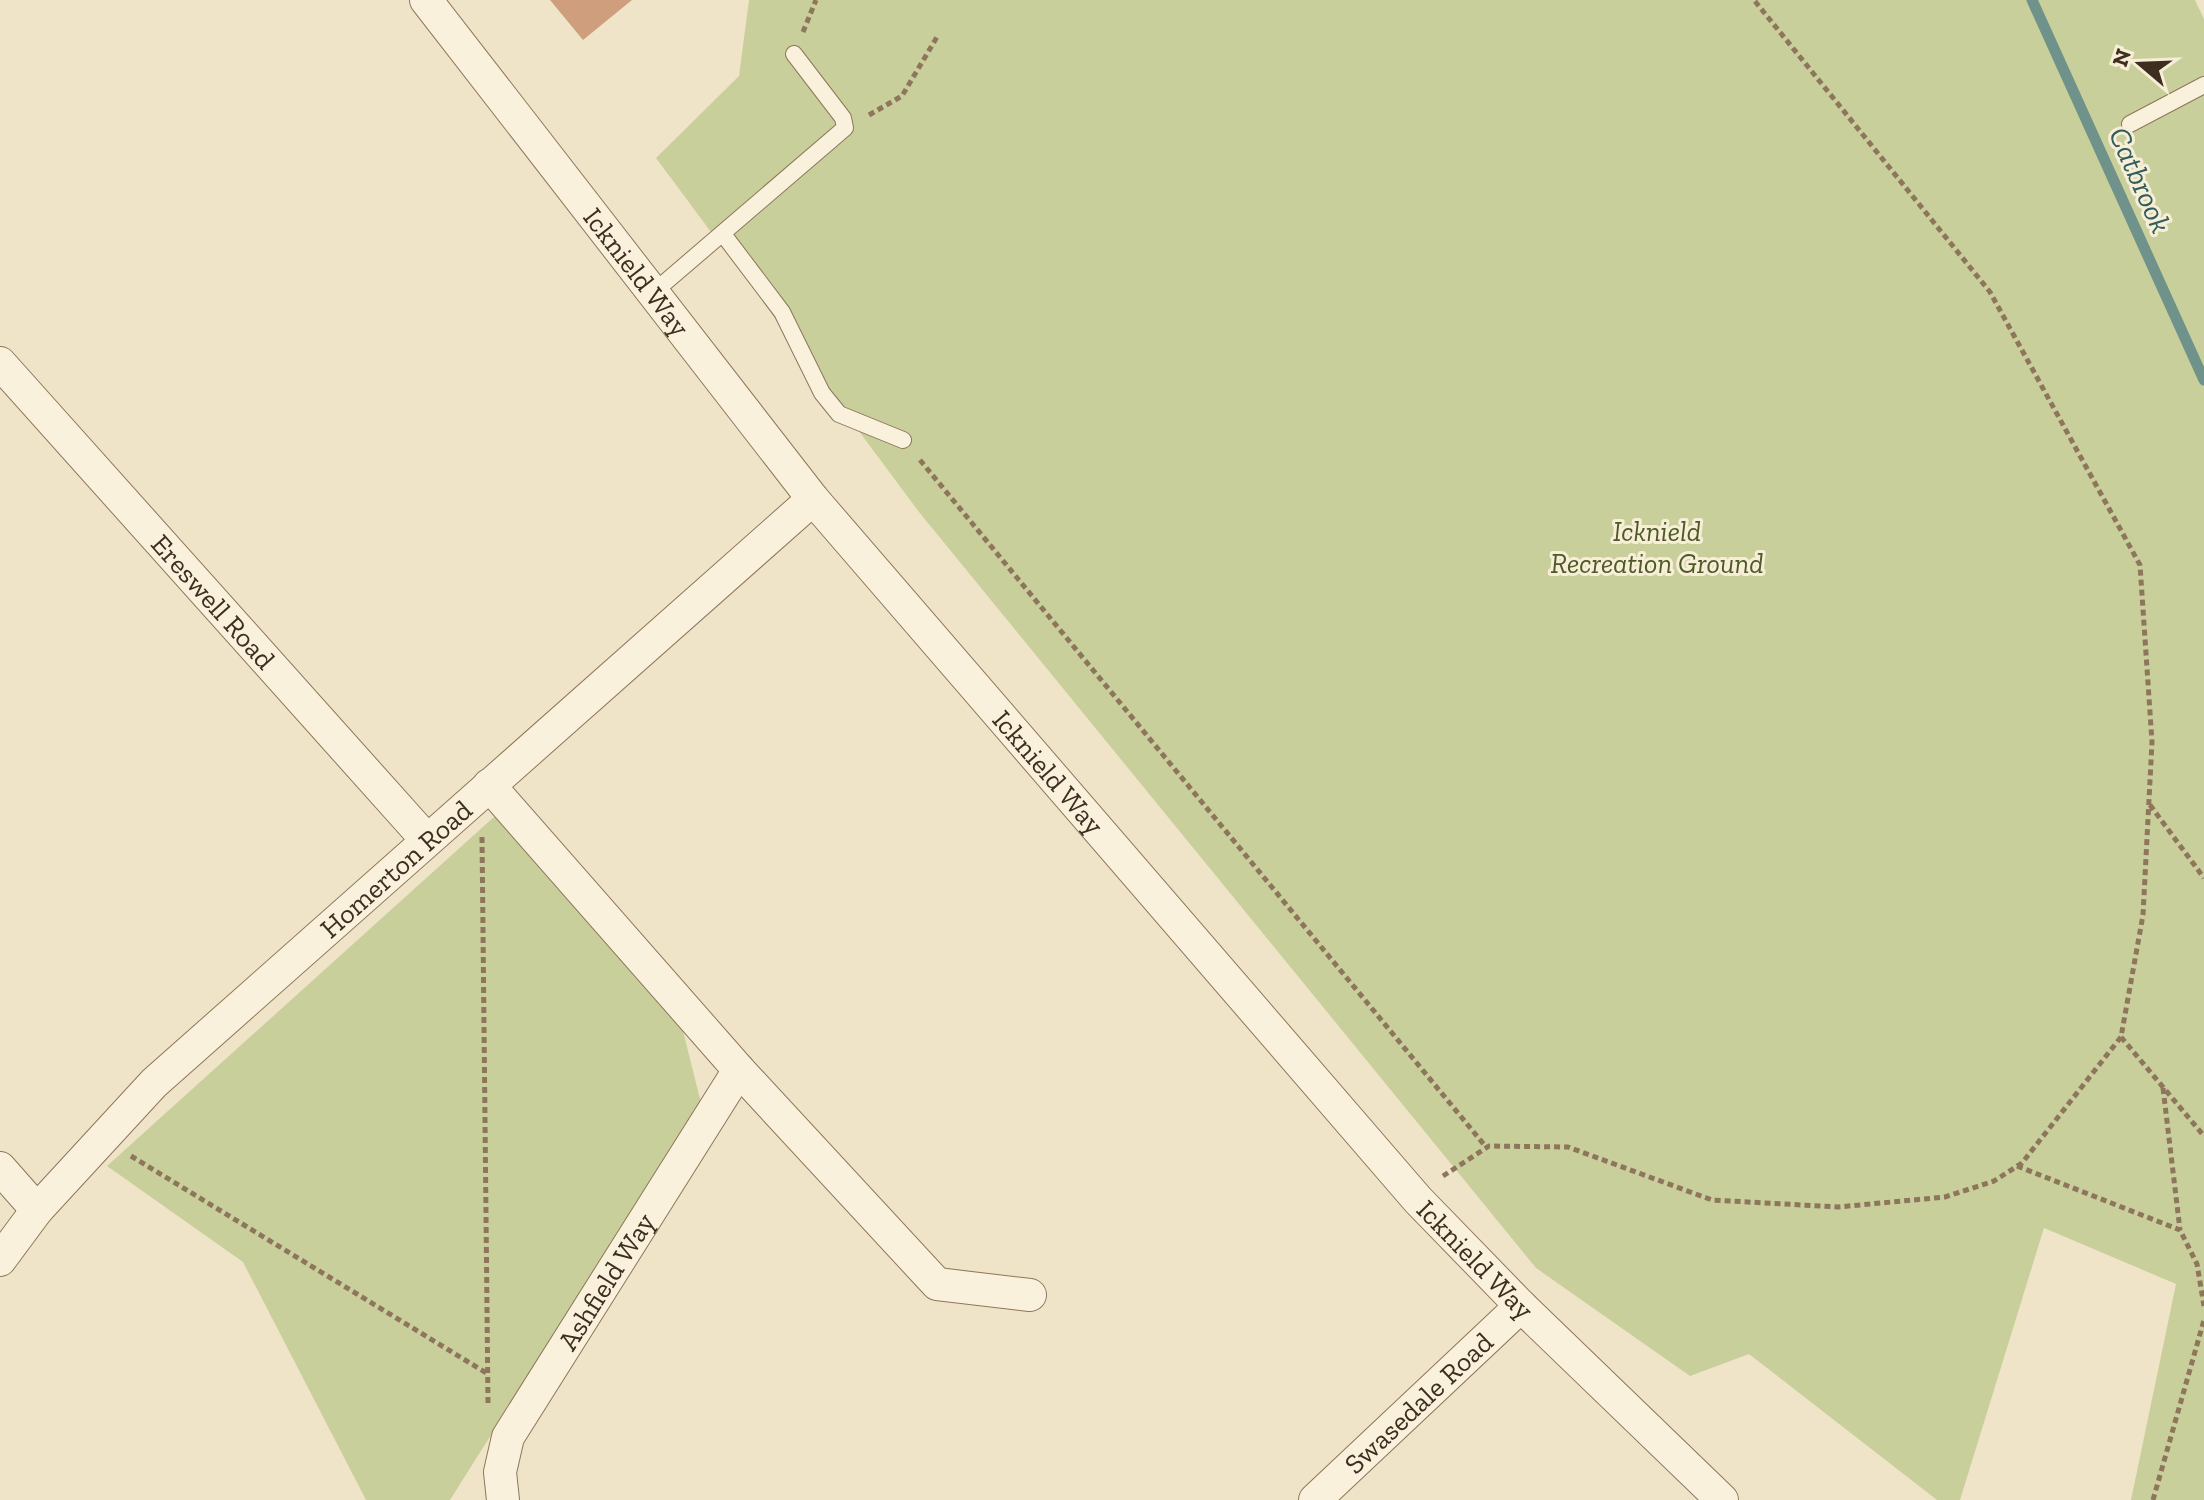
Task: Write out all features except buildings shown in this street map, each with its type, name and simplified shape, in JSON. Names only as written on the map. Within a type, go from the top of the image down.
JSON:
[{"type":"street","name":"Icknield Way","points":[[426,0],[655,291],[813,499],[1418,1200],[1521,1306],[1722,1500]]},
{"type":"street","name":"Ereswell Road","points":[[0,363],[426,839]]},
{"type":"street","name":"Homerton Road","points":[[0,1260],[37,1210],[154,1083],[813,499]]},
{"type":"street","points":[[486,788],[739,1070],[937,1284],[1030,1295]]},
{"type":"street","name":"Ashfield Way","points":[[503,1500],[500,1472],[508,1437],[739,1070]]},
{"type":"street","points":[[0,1168],[37,1210]]},
{"type":"street","name":"Swasedale Road","points":[[1315,1500],[1521,1306]]},
{"type":"lane","points":[[655,291],[845,128],[843,118],[794,54]]},
{"type":"lane","points":[[2130,124],[2204,85]]},
{"type":"lane","points":[[723,234],[782,312],[822,393],[839,414],[903,440]]},
{"type":"path","points":[[794,54],[816,0]]},
{"type":"path","points":[[1443,1176],[1486,1147],[1568,1147],[1712,1200],[1838,1207],[1945,1197],[1994,1181],[2017,1166],[2121,1037],[2143,915],[2152,742],[2140,565],[1990,292],[1754,0]]},
{"type":"path","points":[[845,128],[902,96],[937,37]]},
{"type":"path","points":[[903,440],[1486,1147]]},
{"type":"path","points":[[486,788],[488,1430],[508,1437]]},
{"type":"path","points":[[2148,803],[2204,878]]},
{"type":"path","points":[[2121,1037],[2204,1136]]},
{"type":"path","points":[[2163,1088],[2180,1230],[2197,1264],[2204,1306]]},
{"type":"path","points":[[103,1139],[488,1374]]},
{"type":"path","points":[[2017,1166],[2180,1230]]},
{"type":"path","points":[[2153,1500],[2204,1320]]},
{"type":"green space","name":"Icknield Recreation Ground","points":[[749,0],[2195,0],[2204,19],[2204,1500],[2131,1500],[2176,1284],[2044,1228],[1960,1500],[1937,1500],[1749,1354],[1690,1376],[1536,1268],[919,512],[656,158],[739,76]]},
{"type":"green space","points":[[495,816],[682,1027],[701,1103],[450,1500],[366,1500],[243,1262],[107,1166]]},
{"type":"waterway","name":"Catbrook","points":[[2032,0],[2204,380]]}]
